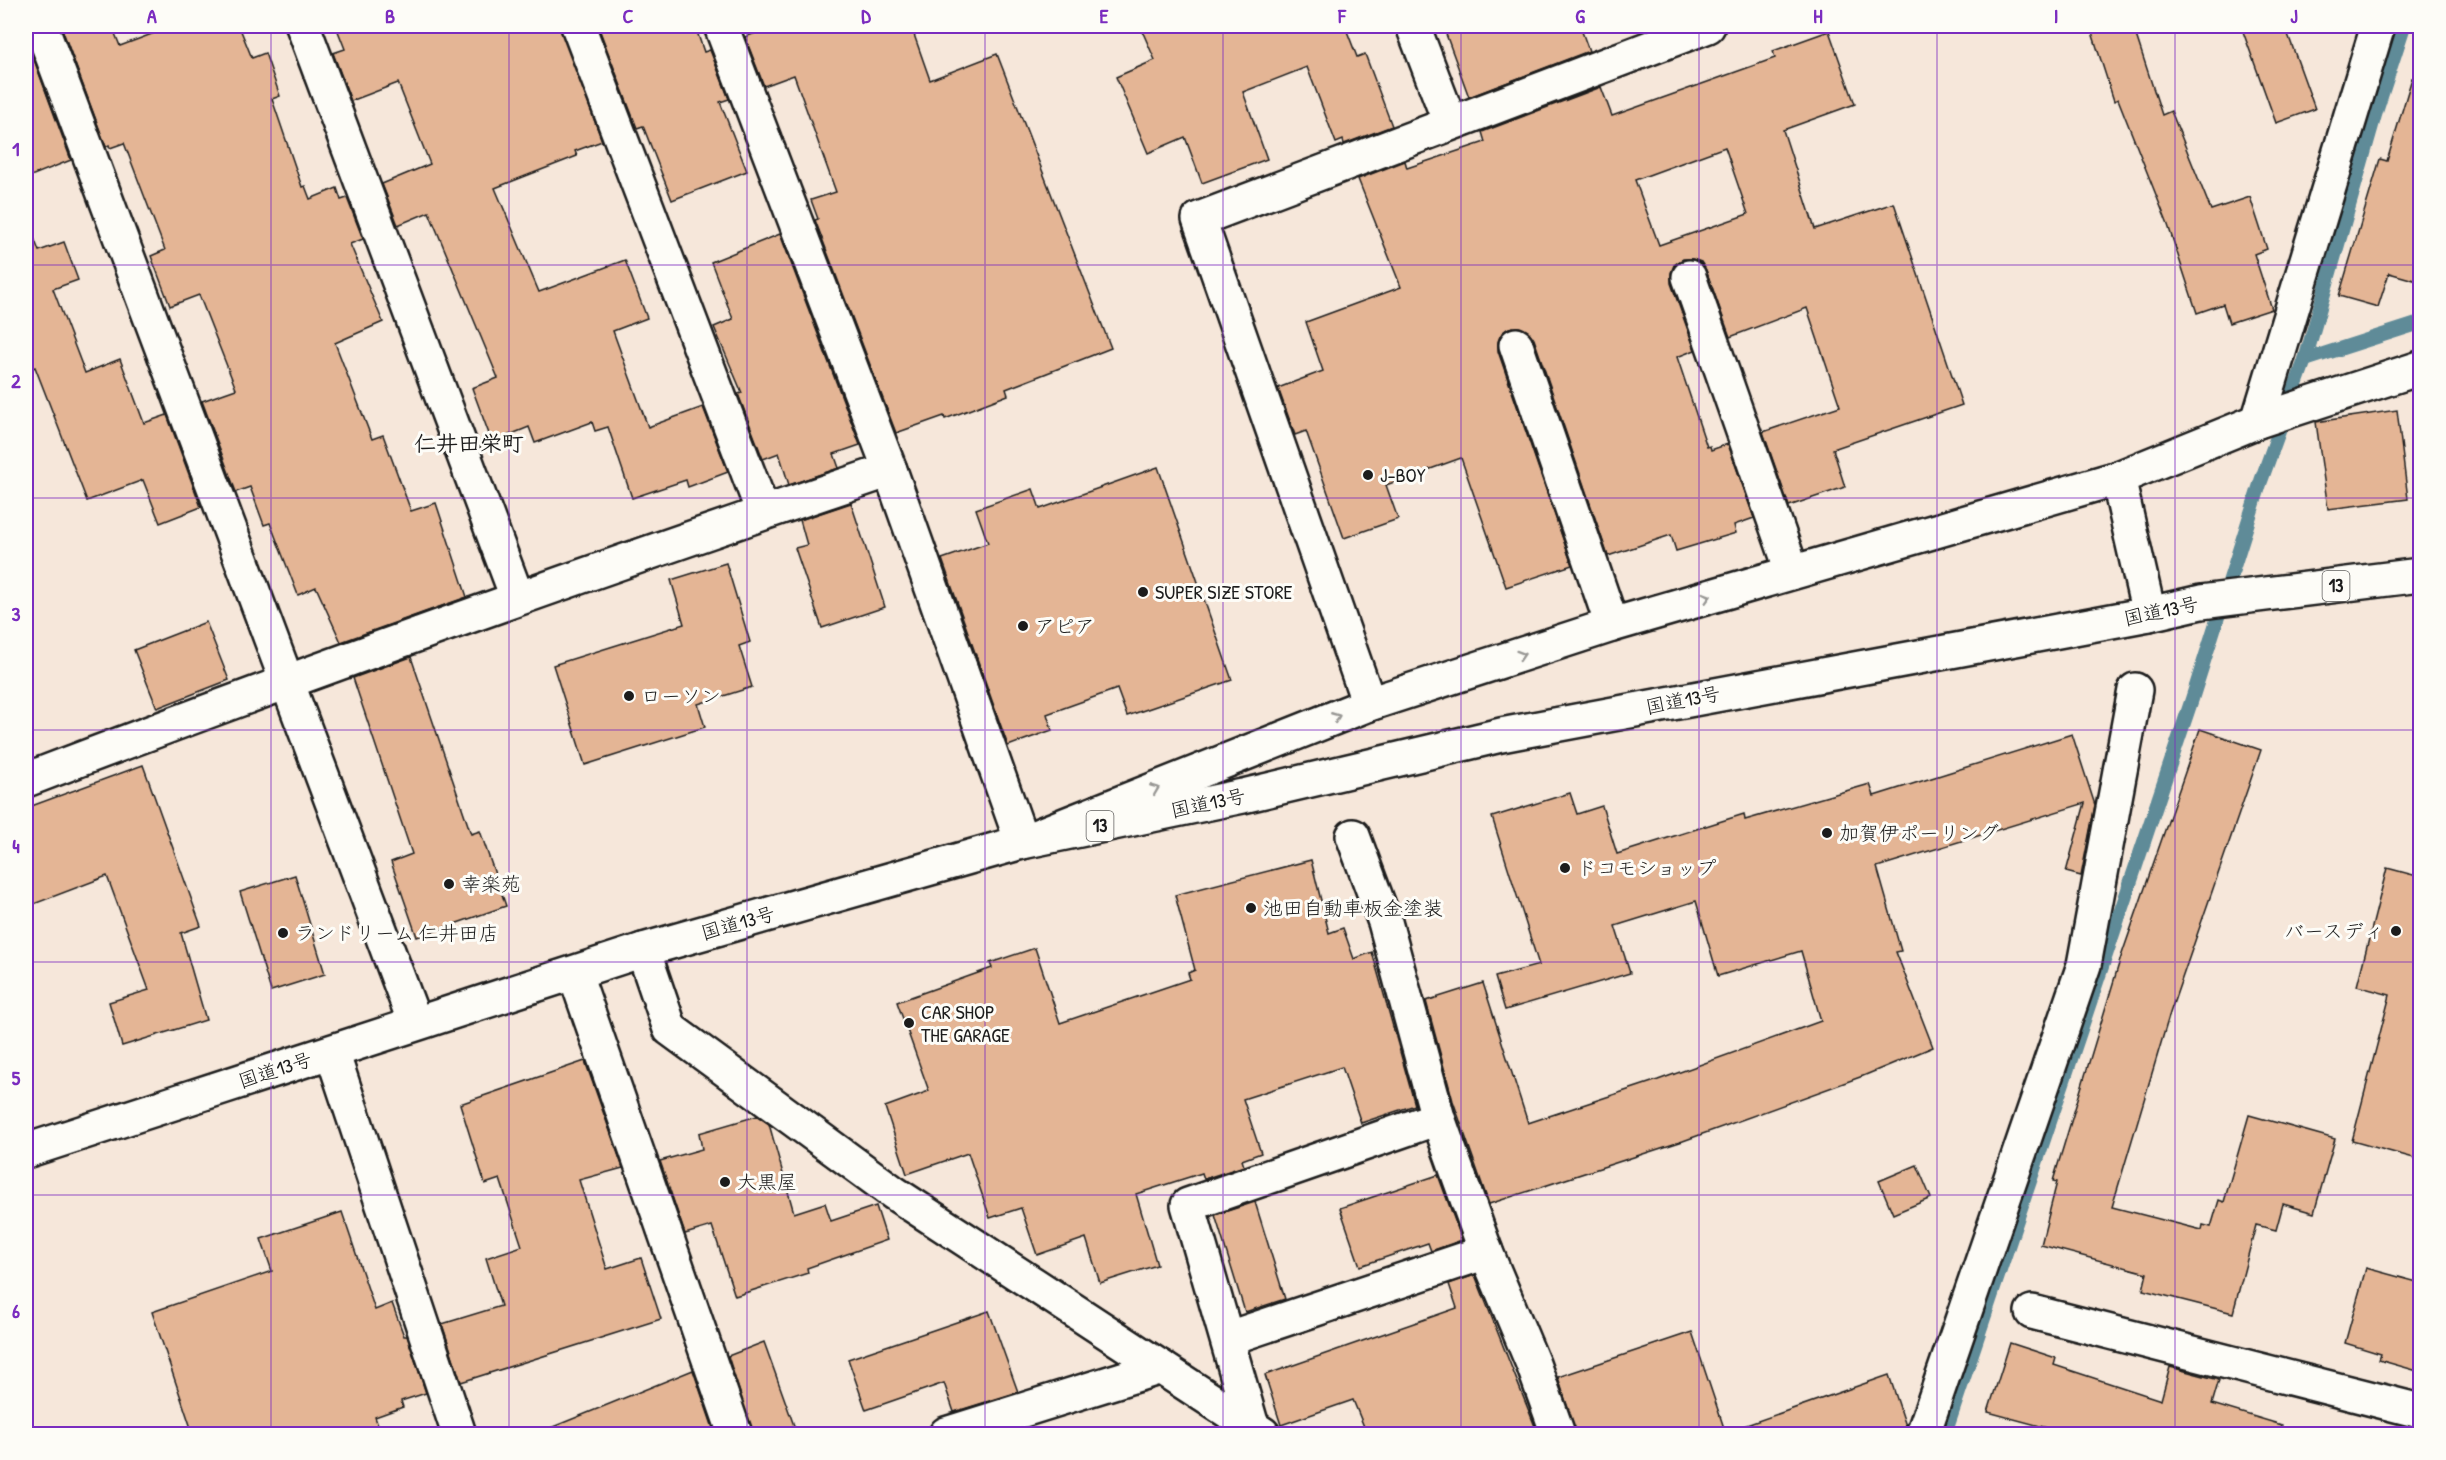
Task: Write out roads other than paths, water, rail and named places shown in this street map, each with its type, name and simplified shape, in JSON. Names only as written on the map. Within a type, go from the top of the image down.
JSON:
[{"type":"main road","points":[[41,26],[415,1023]]},
{"type":"main road","points":[[303,26],[517,597]]},
{"type":"main road","points":[[578,26],[763,512]]},
{"type":"main road","points":[[721,26],[890,470],[1023,842],[1370,704],[1612,625],[2118,478],[2258,421],[2421,368]]},
{"type":"main road","points":[[1413,26],[1450,123]]},
{"type":"main road","points":[[2258,421],[2378,26]]},
{"type":"main road","points":[[1370,704],[1199,219],[1690,29]]},
{"type":"main road","points":[[1689,277],[1792,572]]},
{"type":"main road","points":[[1516,345],[1612,625]]},
{"type":"main road","points":[[26,780],[287,680],[517,597],[890,470]]},
{"type":"main road","points":[[2118,478],[2149,614]]},
{"type":"main road","name":"国道13号","points":[[26,1152],[643,950],[1023,842],[1243,796],[1501,735],[2149,614],[2201,602],[2421,575]]},
{"type":"main road","points":[[1923,1434],[2084,965],[2135,690]]},
{"type":"main road","points":[[1353,836],[1385,922],[1438,1118],[1486,1252],[1533,1364],[1558,1434]]},
{"type":"main road","points":[[643,950],[670,1029],[894,1193],[1257,1430]]},
{"type":"main road","points":[[575,974],[735,1434]]},
{"type":"main road","points":[[332,1052],[459,1434]]},
{"type":"main road","points":[[1257,1430],[1188,1205],[1438,1118]]},
{"type":"main road","points":[[1229,1338],[1486,1252]]},
{"type":"main road","points":[[2032,1312],[2421,1411]]},
{"type":"main road","points":[[946,1434],[1161,1366]]},
{"type":"waterway","points":[[1945,1434],[2192,699],[2261,481],[2305,360],[2375,115],[2404,26]]},
{"type":"waterway","points":[[2305,360],[2420,323]]},
{"type":"place","name":"J-BOY","points":[[1368,475]]},
{"type":"place","name":"SUPER SIZE STORE","points":[[1143,592]]},
{"type":"place","name":"アピア","points":[[1023,626]]},
{"type":"place","name":"ローソン","points":[[629,696]]},
{"type":"place","name":"加賀伊ポーリング","points":[[1827,833]]},
{"type":"place","name":"ドコモショップ","points":[[1565,868]]},
{"type":"place","name":"幸楽苑","points":[[449,884]]},
{"type":"place","name":"池田自動車板金塗装","points":[[1251,908]]},
{"type":"place","name":"バースディ","points":[[2396,931]]},
{"type":"place","name":"ランドリーム 仁井田店","points":[[283,933]]},
{"type":"place","name":"CAR SHOP THE GARAGE","points":[[909,1023]]},
{"type":"place","name":"大黒屋","points":[[725,1182]]},
{"type":"district","name":"仁井田栄町","points":[[469,443]]}]
